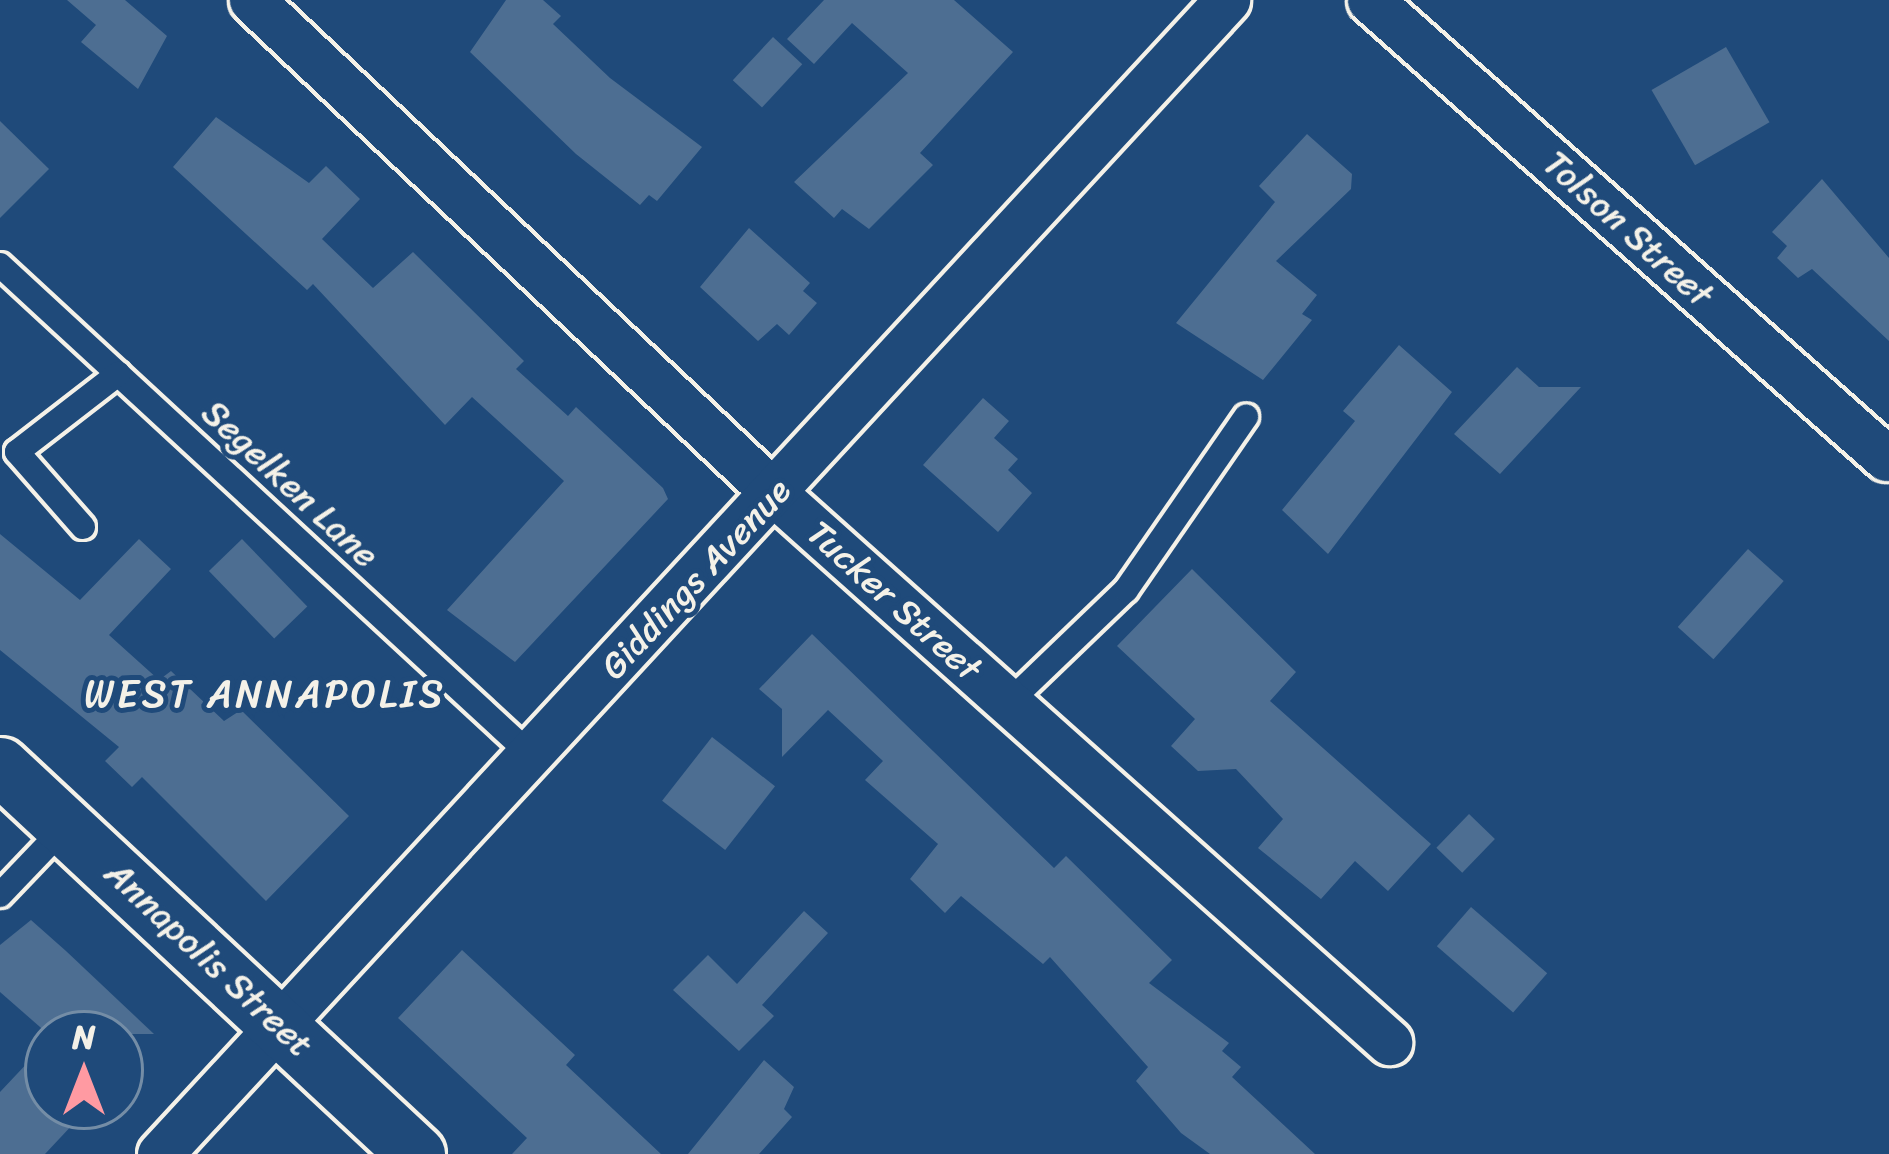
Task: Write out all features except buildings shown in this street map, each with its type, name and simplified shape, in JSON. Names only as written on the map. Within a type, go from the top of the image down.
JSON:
[{"type":"street","name":"Tucker Street","points":[[252,0],[776,495],[1389,1042]]},
{"type":"street","name":"Giddings Avenue","points":[[160,1154],[776,495],[998,238],[1227,0]]},
{"type":"street","name":"Tolson Street","points":[[1370,0],[1886,458]]},
{"type":"street","name":"Annapolis Street","points":[[0,766],[416,1154]]},
{"type":"lane","name":"Segelken Lane","points":[[0,266],[531,755]]},
{"type":"lane","points":[[83,527],[17,452],[118,374]]},
{"type":"lane","points":[[1009,703],[1126,590],[1246,417]]},
{"type":"lane","points":[[0,895],[66,826]]},
{"type":"district","name":"WEST ANNAPOLIS","points":[[265,694]]}]
